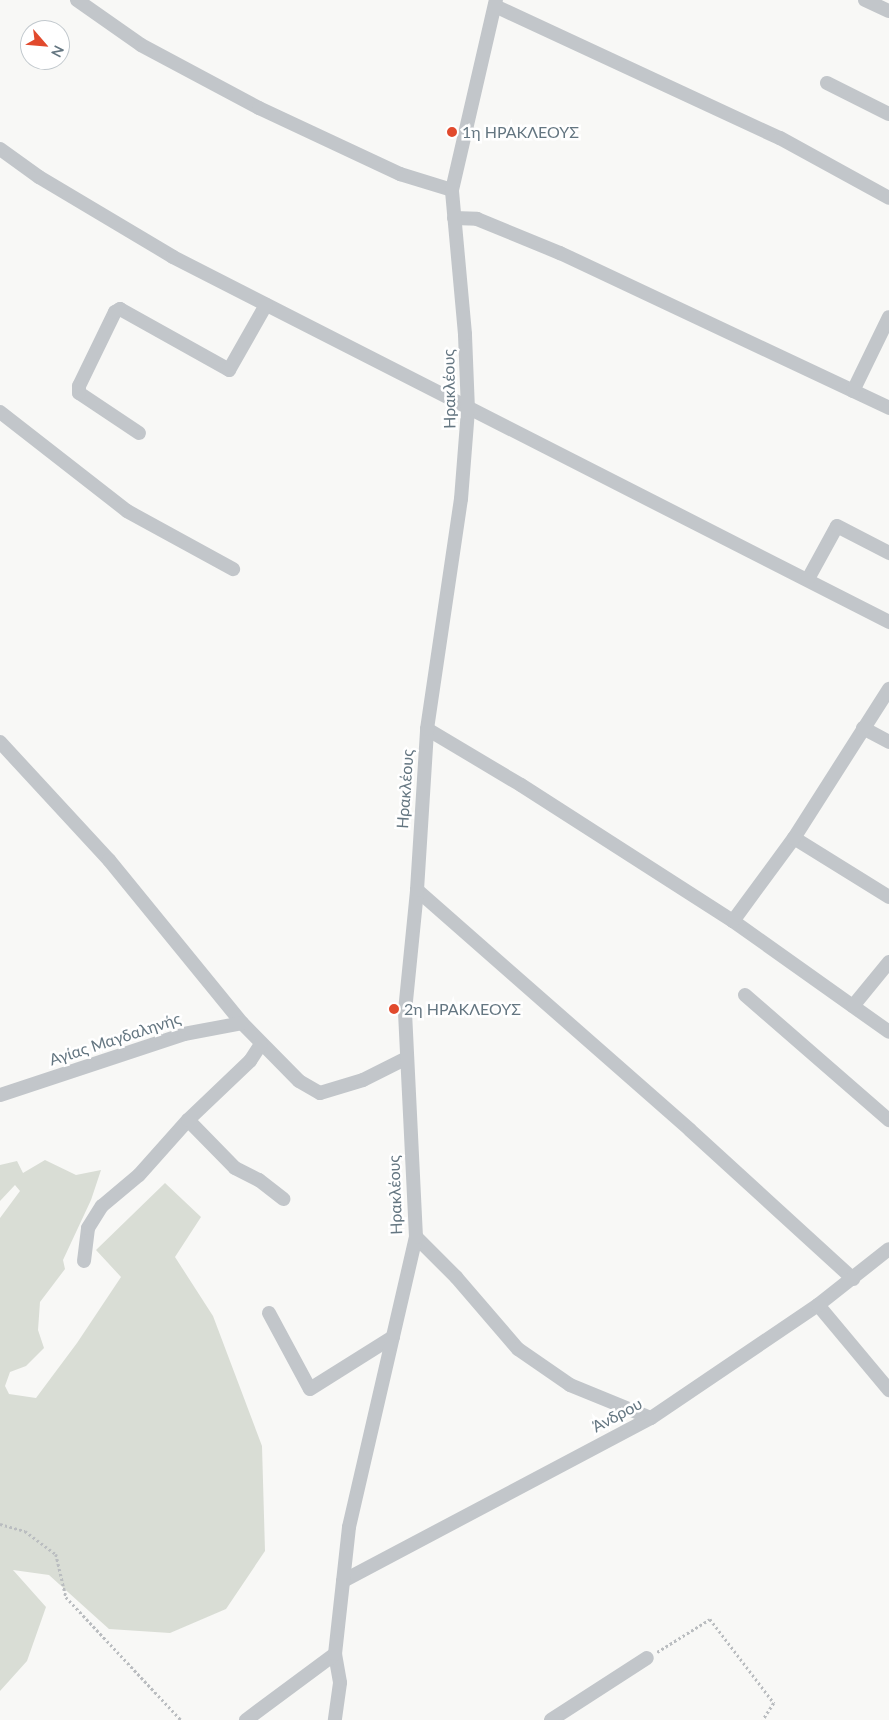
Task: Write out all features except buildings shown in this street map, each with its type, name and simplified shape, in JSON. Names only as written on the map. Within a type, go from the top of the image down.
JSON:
[{"type":"street","points":[[77,0],[141,45],[258,108],[400,174],[452,190]]},
{"type":"street","points":[[865,0],[889,11]]},
{"type":"street","points":[[495,3],[780,138],[889,198]]},
{"type":"street","name":"Ηρακλέους","points":[[336,1720],[340,1684],[335,1654],[349,1528],[416,1237],[405,1011],[417,890],[427,729],[461,499],[468,410],[465,334],[452,190],[495,3]]},
{"type":"street","points":[[827,83],[889,114]]},
{"type":"street","points":[[0,149],[39,178],[112,221],[266,305],[468,410],[808,579],[889,622]]},
{"type":"street","points":[[454,218],[477,219],[560,253],[889,408]]},
{"type":"street","points":[[139,433],[79,393],[79,386],[115,312],[120,309],[229,370],[266,305]]},
{"type":"street","points":[[853,391],[889,317]]},
{"type":"street","points":[[0,412],[127,510],[232,569]]},
{"type":"street","points":[[808,579],[837,526],[889,553]]},
{"type":"street","points":[[733,921],[794,838],[889,689]]},
{"type":"street","points":[[863,728],[889,742]]},
{"type":"street","points":[[427,729],[521,785],[733,921],[889,1032]]},
{"type":"street","points":[[0,742],[109,860],[242,1023],[299,1081],[320,1094],[363,1080],[407,1058]]},
{"type":"street","points":[[794,838],[889,897]]},
{"type":"street","points":[[417,890],[690,1130],[853,1279]]},
{"type":"street","points":[[853,1006],[889,962]]},
{"type":"street","points":[[745,995],[889,1120]]},
{"type":"street","name":"Αγίας Μαγδαληνής","points":[[0,1096],[184,1034],[242,1023]]},
{"type":"street","points":[[84,1262],[88,1228],[102,1206],[139,1175],[188,1120],[250,1061],[261,1044]]},
{"type":"street","points":[[188,1120],[235,1168],[259,1180],[283,1199]]},
{"type":"street","points":[[416,1237],[456,1277],[518,1349],[570,1384],[651,1418]]},
{"type":"street","name":"Άνδρου","points":[[343,1581],[651,1418],[818,1305],[889,1249]]},
{"type":"street","points":[[818,1305],[889,1390]]},
{"type":"street","points":[[269,1313],[310,1389],[393,1337]]},
{"type":"street","points":[[246,1720],[335,1654]]},
{"type":"street","points":[[551,1720],[647,1658]]},
{"type":"path","points":[[0,1524],[25,1530],[56,1554],[66,1597],[181,1720]]},
{"type":"path","points":[[647,1658],[710,1619],[774,1703],[764,1720]]},
{"type":"shaded area","points":[[45,1160],[76,1175],[101,1170],[91,1200],[63,1260],[65,1269],[40,1302],[38,1330],[44,1348],[26,1366],[10,1372],[5,1386],[9,1394],[36,1398],[77,1343],[121,1277],[96,1250],[165,1183],[201,1217],[175,1257],[213,1316],[262,1446],[265,1551],[226,1609],[170,1633],[109,1629],[49,1575],[13,1570],[46,1607],[27,1661],[0,1691],[0,1218],[20,1191],[15,1185],[0,1201],[0,1165],[17,1161],[23,1173]]},
{"type":"place","name":"1η ΗΡΑΚΛΕΟΥΣ","points":[[452,132]]},
{"type":"place","name":"2η ΗΡΑΚΛΕΟΥΣ","points":[[394,1009]]}]
